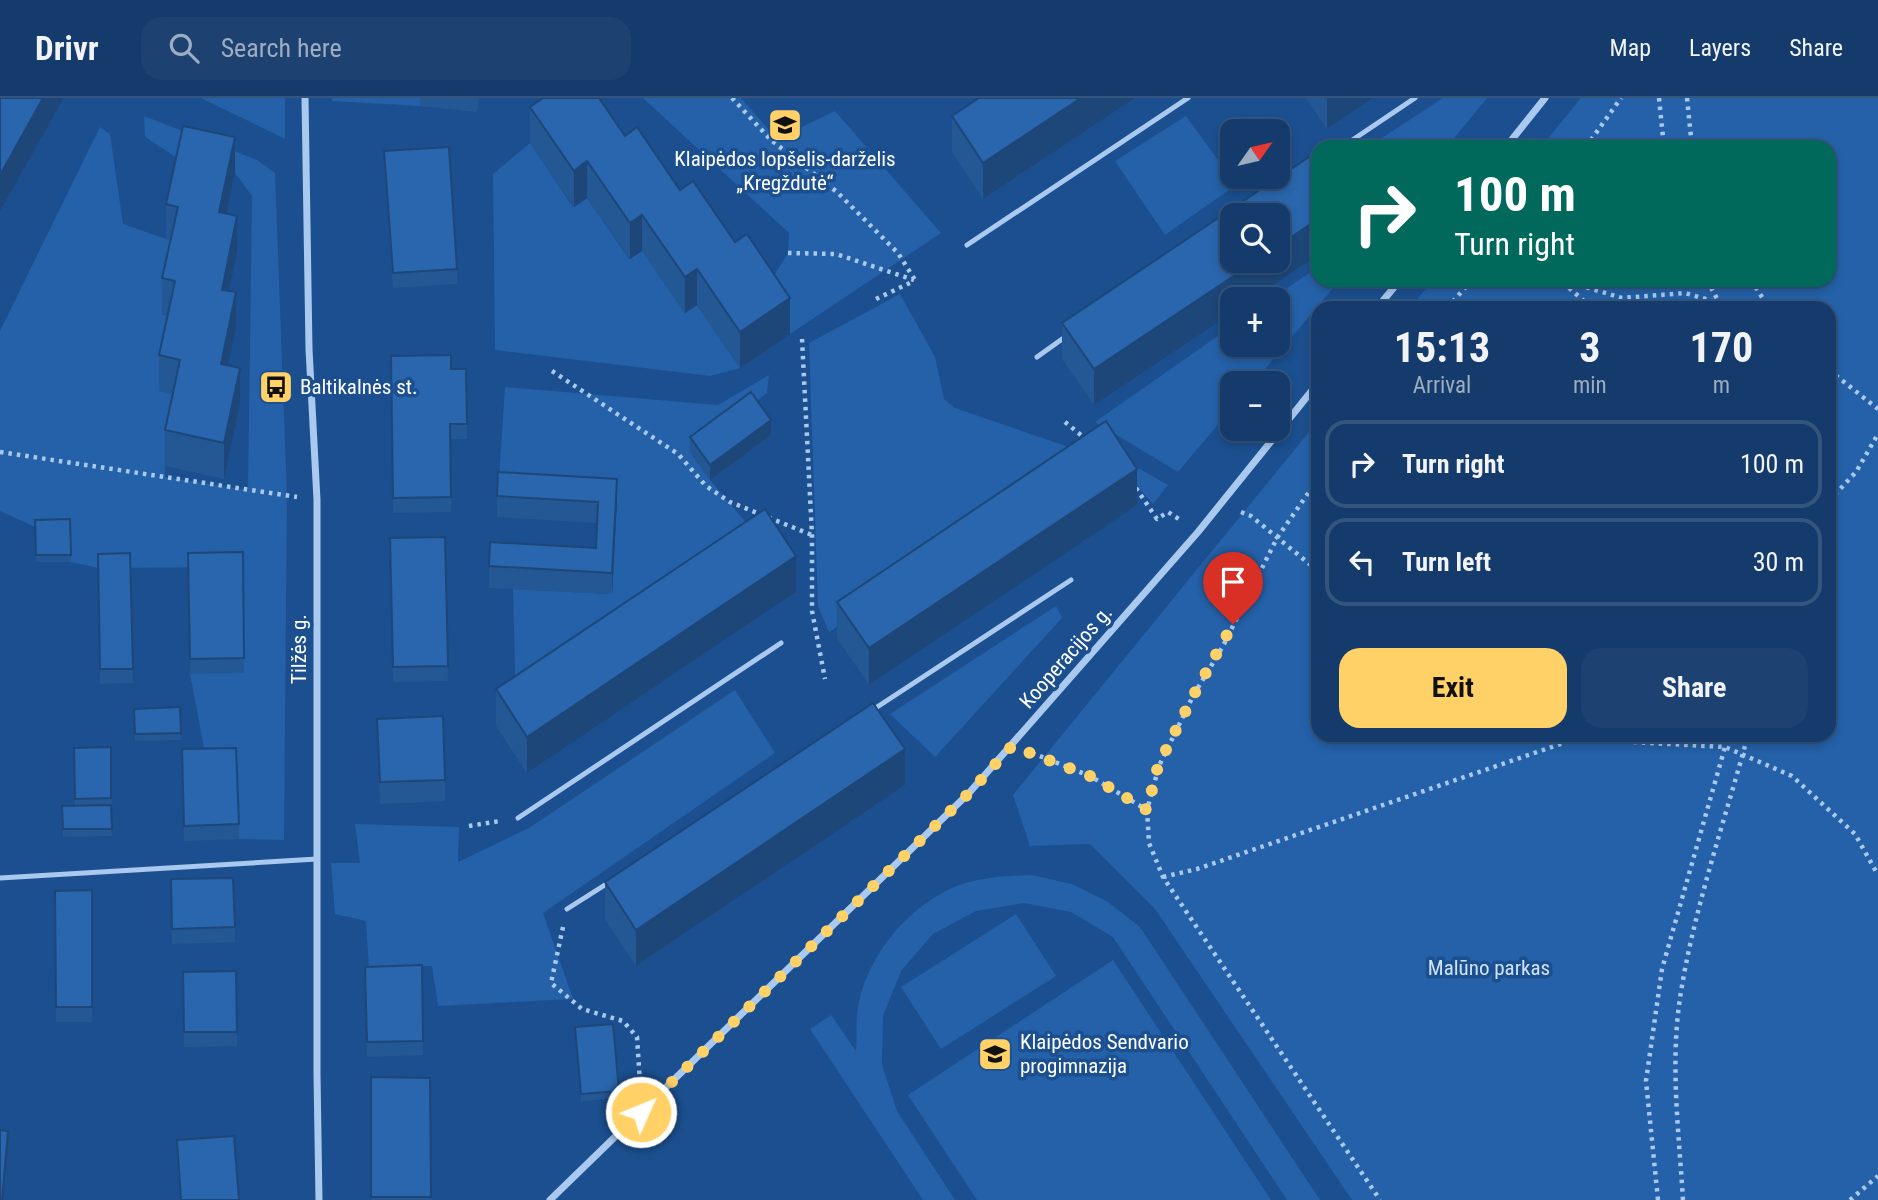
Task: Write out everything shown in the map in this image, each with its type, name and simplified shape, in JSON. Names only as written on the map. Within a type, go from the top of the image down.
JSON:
[{"type":"street","name":"Tilžės g.","points":[[305,98],[309,349],[317,500],[317,1061],[320,1200]]},
{"type":"street","points":[[1512,140],[1545,98]]},
{"type":"street","points":[[1383,301],[1394,287]]},
{"type":"street","name":"Kooperacijos g.","points":[[550,1200],[969,793],[1206,523],[1311,392]]},
{"type":"lane","points":[[967,245],[1188,98]]},
{"type":"lane","points":[[1352,140],[1415,98]]},
{"type":"lane","points":[[1037,357],[1071,333]]},
{"type":"lane","points":[[869,713],[1071,580]]},
{"type":"lane","points":[[518,818],[781,643]]},
{"type":"lane","points":[[0,878],[317,859]]},
{"type":"lane","points":[[567,909],[612,880]]},
{"type":"path","points":[[732,98],[771,140],[837,192],[898,253],[915,281]]},
{"type":"path","points":[[1591,140],[1621,98]]},
{"type":"path","points":[[1659,98],[1663,140]]},
{"type":"path","points":[[1687,98],[1691,140]]},
{"type":"path","points":[[788,253],[836,254],[915,281]]},
{"type":"path","points":[[876,299],[915,281]]},
{"type":"path","points":[[1453,301],[1466,287]]},
{"type":"path","points":[[1568,287],[1584,301]]},
{"type":"path","points":[[1585,287],[1622,298],[1685,293],[1707,301]]},
{"type":"path","points":[[802,339],[812,535],[812,611],[825,679]]},
{"type":"path","points":[[552,371],[678,454],[706,486],[730,502],[812,535]]},
{"type":"path","points":[[1836,376],[1878,409]]},
{"type":"path","points":[[1065,422],[1092,444]]},
{"type":"path","points":[[1836,493],[1856,472],[1878,434]]},
{"type":"path","points":[[0,452],[317,500]]},
{"type":"path","points":[[1127,479],[1157,519]]},
{"type":"path","points":[[1311,489],[1277,538],[1158,766],[1147,810],[1149,844],[1163,877],[1380,1200]]},
{"type":"path","points":[[1277,538],[1311,565]]},
{"type":"path","points":[[1163,877],[1198,869],[1566,742]]},
{"type":"path","points":[[1631,742],[1725,747],[1792,776],[1855,834],[1878,875]]},
{"type":"path","points":[[1658,1200],[1646,1081],[1662,969],[1725,742]]},
{"type":"path","points":[[1683,1200],[1675,1061],[1680,999],[1692,938],[1746,742]]},
{"type":"path","points":[[1012,746],[1090,776],[1147,810]]},
{"type":"path","points":[[469,826],[518,818]]},
{"type":"path","points":[[567,909],[551,983],[582,1009],[623,1021],[638,1037],[641,1112]]},
{"type":"path","points":[[1850,1200],[1878,1176]]},
{"type":"green space","points":[[201,98],[285,98],[285,139]]},
{"type":"green space","points":[[332,98],[421,98],[420,106],[332,101]]},
{"type":"green space","points":[[643,98],[741,98],[777,139],[835,111],[941,233],[790,334],[763,293],[788,253],[789,233]]},
{"type":"green space","points":[[1443,98],[1487,98],[1453,140],[1379,140]]},
{"type":"green space","name":"Malūno parkas","points":[[1581,98],[1878,98],[1878,1200],[1352,1200],[1155,909],[1090,844],[1030,846],[1013,795],[1311,430],[1311,742],[1836,742],[1836,301],[1416,301],[1427,287],[1836,287],[1836,140],[1547,140]]},
{"type":"green space","points":[[144,116],[257,160],[275,173],[287,496],[284,840],[239,839],[236,763],[207,764],[190,674],[243,567],[98,568],[71,562],[70,527],[35,527],[0,511],[0,331],[100,127],[110,134],[123,224],[178,243],[175,317],[180,396],[165,477],[248,490],[252,196],[235,173],[183,162],[145,137]]},
{"type":"green space","points":[[1186,116],[1220,163],[1220,189],[1230,189],[1165,235],[1115,161]]},
{"type":"green space","points":[[530,143],[573,207],[587,198],[629,259],[642,251],[685,313],[697,305],[740,368],[710,376],[495,350],[493,174]]},
{"type":"green space","points":[[1311,272],[1311,287],[1334,287],[1322,301],[1311,301],[1311,314],[1290,339],[1289,287]]},
{"type":"green space","points":[[900,294],[935,357],[944,399],[955,408],[1098,457],[829,632],[818,606],[809,343]]},
{"type":"green space","points":[[1220,334],[1220,357],[1275,357],[1263,371],[1220,371],[1220,422],[1178,472],[1095,422]]},
{"type":"green space","points":[[769,375],[767,393],[690,452],[765,545],[516,712],[513,589],[612,594],[617,501],[498,494],[505,387],[718,405]]},
{"type":"green space","points":[[1106,450],[1168,485],[1153,504]]},
{"type":"green space","points":[[1056,606],[1062,618],[935,757],[890,714]]},
{"type":"green space","points":[[735,690],[775,753],[543,913],[573,999],[438,1006],[432,966],[369,968],[366,921],[335,914],[331,863],[360,863],[355,824],[459,827],[458,862],[529,828]]},
{"type":"green space","points":[[1032,875],[1072,884],[1108,902],[1140,927],[1320,1200],[1287,1200],[1113,937],[1071,912],[1024,903],[976,911],[933,934],[901,971],[883,1016],[882,1065],[897,1111],[955,1200],[923,1200],[810,1029],[831,1015],[856,1051],[857,1013],[861,993],[877,956],[903,923],[934,898],[962,884],[992,878]]},
{"type":"green space","points":[[1016,914],[1056,976],[941,1049],[901,987]]},
{"type":"green space","points":[[1113,960],[1271,1200],[977,1200],[908,1095]]},
{"type":"building","points":[[0,98],[43,98],[0,175]]},
{"type":"building","points":[[543,98],[599,98],[625,136],[637,127],[680,190],[693,181],[735,242],[747,234],[790,298],[740,332],[697,269],[685,277],[642,215],[630,223],[587,161],[574,171],[530,107]]},
{"type":"building","points":[[979,98],[1081,98],[983,163],[952,116]]},
{"type":"building","points":[[183,126],[235,137],[219,212],[237,216],[222,290],[236,292],[221,364],[240,368],[224,443],[165,430],[180,360],[159,355],[175,281],[162,278],[178,207],[166,204]]},
{"type":"building","points":[[449,147],[457,269],[393,273],[384,151]]},
{"type":"building","points":[[1311,156],[1311,224],[1290,238],[1290,203],[1241,203],[1261,189],[1290,189],[1290,170]]},
{"type":"building","points":[[1220,217],[1220,273],[1238,273],[1094,369],[1062,323]]},
{"type":"building","points":[[451,355],[451,369],[466,369],[467,424],[450,424],[451,497],[393,498],[391,356]]},
{"type":"building","points":[[751,392],[771,420],[710,465],[690,437]]},
{"type":"building","points":[[1106,421],[1137,469],[869,648],[837,602]]},
{"type":"building","points":[[498,472],[617,479],[612,573],[489,566],[490,542],[596,548],[598,502],[497,496]]},
{"type":"building","points":[[765,509],[796,556],[527,737],[496,689]]},
{"type":"building","points":[[70,519],[71,555],[36,555],[35,520]]},
{"type":"building","points":[[445,537],[448,666],[393,667],[390,538]]},
{"type":"building","points":[[243,552],[244,658],[190,659],[188,553]]},
{"type":"building","points":[[130,553],[133,669],[100,669],[98,554]]},
{"type":"building","points":[[873,703],[905,749],[636,930],[605,882]]},
{"type":"building","points":[[180,707],[181,733],[135,734],[134,709]]},
{"type":"building","points":[[443,716],[445,780],[380,782],[377,719]]},
{"type":"building","points":[[111,747],[111,798],[75,799],[74,748]]},
{"type":"building","points":[[236,748],[239,824],[184,826],[182,749]]},
{"type":"building","points":[[111,805],[112,829],[63,829],[62,806]]},
{"type":"building","points":[[233,878],[235,927],[172,929],[171,879]]},
{"type":"building","points":[[92,890],[92,1007],[56,1007],[55,891]]},
{"type":"building","points":[[422,965],[423,1041],[367,1042],[365,967]]},
{"type":"building","points":[[236,971],[237,1032],[184,1032],[183,972]]},
{"type":"building","points":[[613,1024],[619,1091],[581,1094],[575,1027]]},
{"type":"building","points":[[371,1077],[430,1078],[431,1197],[371,1197]]},
{"type":"building","points":[[0,1130],[8,1131],[2,1200],[0,1200]]},
{"type":"building","points":[[234,1136],[239,1200],[181,1200],[177,1140]]},
{"type":"place","name":"Klaipėdos lopšelis-darželis „Kregždutė“","points":[[785,125]]},
{"type":"place","name":"Baltikalnės st.","points":[[276,387]]},
{"type":"place","name":"Klaipėdos Sendvario progimnazija","points":[[995,1054]]},
{"type":"route","points":[[641,1112],[969,793],[1012,746],[1090,776],[1147,810],[1158,766],[1233,624]]}]
